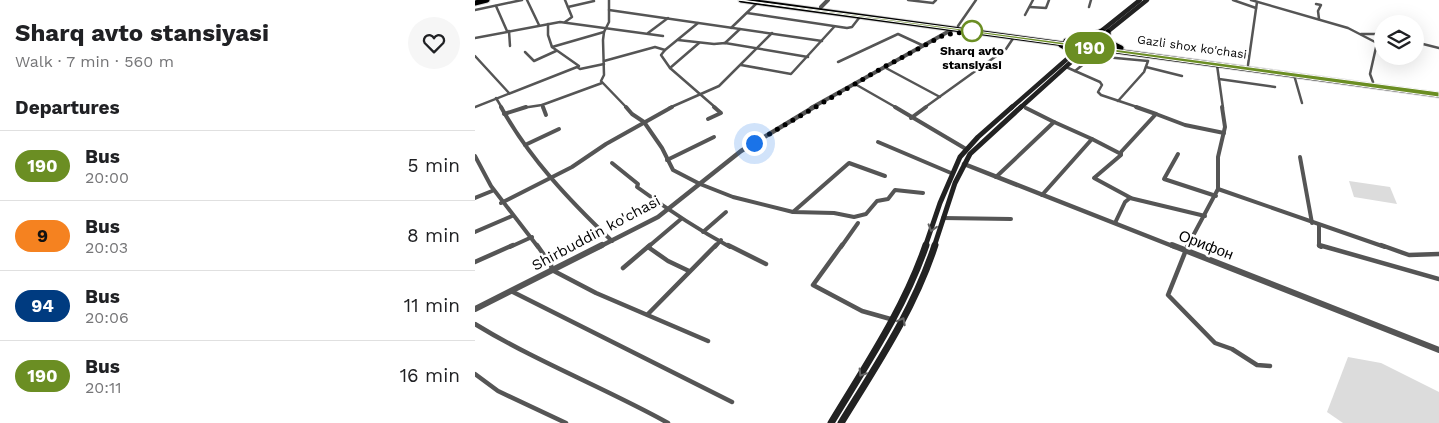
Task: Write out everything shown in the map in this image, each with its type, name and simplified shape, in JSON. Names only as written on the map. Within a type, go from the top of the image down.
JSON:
[{"type":"highway","points":[[475,1],[487,0]]},
{"type":"highway","name":"Gazli shox ko'chasi","points":[[741,0],[1056,43],[1121,48],[1248,64],[1439,91]]},
{"type":"highway","name":"Gazli shox ko'chasi","points":[[764,0],[1066,41],[1149,59],[1217,65],[1439,95]]},
{"type":"highway","points":[[1066,41],[1105,32],[1109,42],[1121,48]]},
{"type":"highway","points":[[1056,43],[1068,49],[1069,58]]},
{"type":"highway","points":[[1081,54],[1110,50]]},
{"type":"main road","points":[[841,423],[894,335],[929,265],[947,204],[964,164],[979,144],[1081,54],[1087,45],[1105,32],[1140,0]]},
{"type":"main road","points":[[831,423],[894,320],[919,268],[951,173],[966,149],[1069,58],[1146,0]]},
{"type":"main road","points":[[940,203],[947,204]]},
{"type":"street","points":[[475,10],[522,0]]},
{"type":"street","points":[[527,0],[539,25]]},
{"type":"street","points":[[565,0],[572,17],[565,22]]},
{"type":"street","points":[[609,0],[609,22],[604,32],[604,75],[601,80],[602,83],[632,114],[644,122],[662,148],[673,170],[700,184],[733,197],[793,212],[834,213],[855,217],[866,214],[877,201],[888,200],[895,190],[923,194]]},
{"type":"street","points":[[821,7],[828,0]]},
{"type":"street","points":[[908,0],[933,3],[936,0]]},
{"type":"street","points":[[959,26],[962,18],[976,0]]},
{"type":"street","points":[[1025,15],[1033,0]]},
{"type":"street","points":[[1030,7],[1046,8],[1049,0]]},
{"type":"street","points":[[1089,7],[1091,0]]},
{"type":"street","points":[[1233,0],[1256,8]]},
{"type":"street","points":[[1245,0],[1257,2]]},
{"type":"street","points":[[1251,0],[1319,19],[1361,34],[1377,43],[1371,74],[1373,82]]},
{"type":"street","points":[[568,7],[593,1]]},
{"type":"street","points":[[731,28],[758,2]]},
{"type":"street","points":[[1248,64],[1257,2]]},
{"type":"street","points":[[1317,4],[1321,5],[1318,11],[1319,19]]},
{"type":"street","points":[[495,6],[508,31],[510,46]]},
{"type":"street","points":[[609,10],[822,41]]},
{"type":"street","points":[[747,13],[850,28],[859,18]]},
{"type":"street","points":[[648,33],[668,18]]},
{"type":"street","points":[[475,38],[539,25],[565,22],[663,36]]},
{"type":"street","points":[[697,23],[661,55],[670,68],[721,113],[708,119]]},
{"type":"street","points":[[548,24],[548,41],[556,51],[573,60],[579,66],[577,68]]},
{"type":"street","points":[[741,65],[791,74],[834,27]]},
{"type":"street","points":[[725,43],[740,29]]},
{"type":"street","name":"Shirbuddin ko'chasi","points":[[475,309],[612,241],[669,210],[741,151],[953,29]]},
{"type":"street","points":[[552,47],[604,32]]},
{"type":"street","points":[[501,203],[572,167],[606,144],[679,103],[719,86],[772,33]]},
{"type":"street","points":[[838,62],[898,34],[923,46]]},
{"type":"street","points":[[1361,34],[1374,34]]},
{"type":"street","points":[[911,118],[1006,50],[1014,37]]},
{"type":"street","points":[[678,40],[699,43],[725,43],[808,57]]},
{"type":"street","points":[[670,68],[699,43]]},
{"type":"street","points":[[1424,44],[1439,48]]},
{"type":"street","points":[[475,107],[577,68],[580,69],[604,63],[655,47],[665,50]]},
{"type":"street","points":[[525,52],[534,61],[556,51]]},
{"type":"street","points":[[475,56],[509,93]]},
{"type":"street","points":[[1075,71],[1091,58],[1149,59],[1144,72],[1118,101]]},
{"type":"street","points":[[1217,65],[1225,127],[1218,157],[1219,189],[1185,250],[1168,295],[1215,343],[1232,349],[1257,365],[1270,366]]},
{"type":"street","points":[[884,67],[941,97]]},
{"type":"street","points":[[1066,67],[1100,82],[1102,85],[1099,94],[1185,124],[1224,133]]},
{"type":"street","points":[[1146,67],[1182,76]]},
{"type":"street","points":[[1294,75],[1302,103]]},
{"type":"street","points":[[1219,80],[1275,87]]},
{"type":"street","points":[[504,114],[530,106],[542,106],[602,83]]},
{"type":"street","points":[[855,84],[966,149]]},
{"type":"street","points":[[496,98],[504,114],[525,145],[551,178],[612,241]]},
{"type":"street","points":[[542,106],[546,115]]},
{"type":"street","points":[[1026,108],[1121,154]]},
{"type":"street","points":[[1156,114],[1121,154],[1094,178],[1131,198],[1205,216]]},
{"type":"street","points":[[996,177],[1054,122]]},
{"type":"street","points":[[525,145],[559,129]]},
{"type":"street","points":[[667,160],[714,137]]},
{"type":"street","points":[[1042,195],[1092,139]]},
{"type":"street","points":[[878,142],[951,173]]},
{"type":"street","points":[[1178,154],[1164,179],[1183,187],[1216,196]]},
{"type":"street","points":[[475,156],[477,170],[501,203],[532,237],[551,265],[552,270],[596,293],[708,341]]},
{"type":"street","points":[[1300,157],[1312,223]]},
{"type":"street","points":[[612,163],[638,184],[637,187],[681,219],[766,264]]},
{"type":"street","points":[[793,212],[849,164],[885,176]]},
{"type":"street","name":"Орифон","points":[[964,164],[1439,350]]},
{"type":"street","points":[[1219,189],[1319,226],[1409,255],[1439,254]]},
{"type":"street","points":[[475,198],[492,191]]},
{"type":"street","points":[[1115,223],[1125,202],[1131,198]]},
{"type":"street","points":[[703,232],[726,212]]},
{"type":"street","points":[[475,232],[512,216]]},
{"type":"street","points":[[943,218],[1011,219]]},
{"type":"street","points":[[623,268],[681,219]]},
{"type":"street","points":[[858,223],[813,285],[862,310],[894,320]]},
{"type":"street","points":[[1319,226],[1319,246],[1439,279]]},
{"type":"street","points":[[475,262],[532,237]]},
{"type":"street","points":[[648,314],[721,240]]},
{"type":"street","points":[[648,248],[668,261],[689,271]]},
{"type":"street","points":[[511,291],[664,366],[732,402]]},
{"type":"street","points":[[475,324],[512,346],[645,409],[668,423]]},
{"type":"street","points":[[475,374],[498,391],[566,423]]},
{"type":"shaded area","points":[[1349,181],[1390,187],[1397,204],[1354,197]]},
{"type":"shaded area","points":[[1348,357],[1381,363],[1439,392],[1439,423],[1343,423],[1327,412]]},
{"type":"bus line","name":"190","points":[[741,0],[1439,95]]},
{"type":"place","name":"Sharq avto stansiyasi","points":[[972,31]]},
{"type":"route","points":[[754,143],[780,126],[944,35],[972,31]]}]
